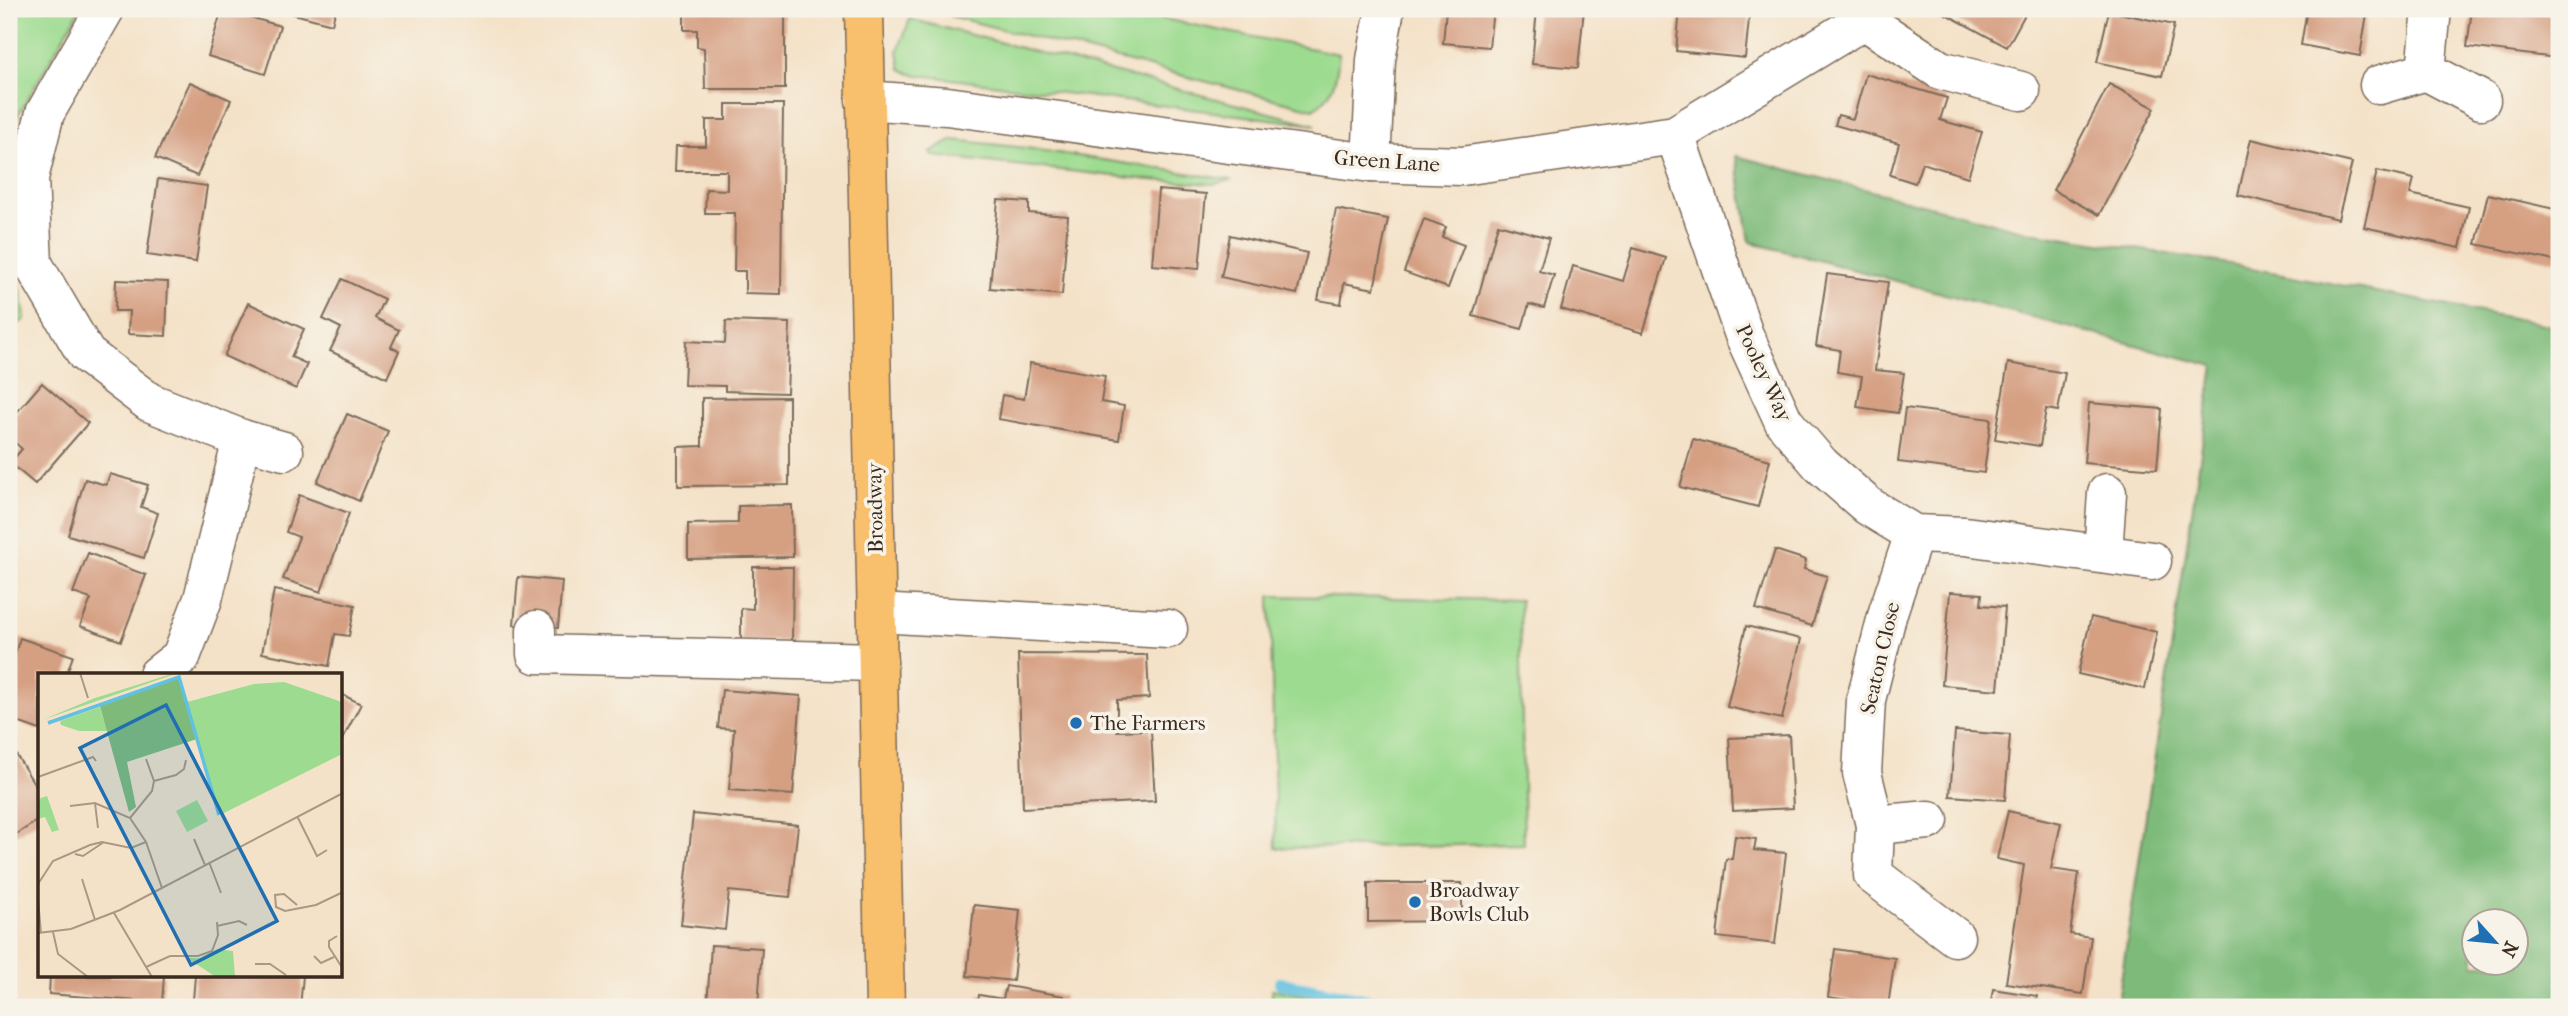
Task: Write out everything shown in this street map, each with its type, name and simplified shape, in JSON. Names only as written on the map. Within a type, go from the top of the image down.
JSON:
[{"type":"main road","name":"Broadway","points":[[864,9],[885,1007]]},
{"type":"street","points":[[105,9],[45,113],[29,178],[33,264],[86,354],[149,402],[242,439],[284,451]]},
{"type":"street","points":[[1371,163],[1376,60],[1385,9]]},
{"type":"street","points":[[2426,71],[2432,9]]},
{"type":"street","points":[[1868,14],[1940,70],[2021,91]]},
{"type":"street","name":"Green Lane","points":[[865,100],[947,106],[1371,163],[1462,166],[1675,135],[1868,14]]},
{"type":"street","points":[[2379,85],[2426,71],[2481,100]]},
{"type":"street","name":"Pooley Way","points":[[1675,135],[1744,335],[1784,422],[1821,465],[1868,506],[1914,534],[1965,536],[2152,561]]},
{"type":"street","points":[[161,673],[181,657],[203,599],[242,439]]},
{"type":"street","points":[[2103,554],[2107,493]]},
{"type":"street","name":"Seaton Close","points":[[1914,534],[1888,612],[1866,700],[1862,772],[1875,825],[1873,875],[1955,937]]},
{"type":"street","points":[[877,613],[1168,629]]},
{"type":"street","points":[[536,630],[536,654],[878,662]]},
{"type":"street","points":[[1875,825],[1929,820]]},
{"type":"green space","points":[[23,9],[80,9],[18,115],[9,174],[9,18]]},
{"type":"green space","points":[[951,9],[1114,9],[1339,54],[1337,70],[1330,92],[1313,109],[950,16]]},
{"type":"green space","points":[[910,19],[1316,125],[911,74],[901,69],[898,51]]},
{"type":"green space","points":[[953,140],[1026,148],[1232,180],[1213,184],[1150,180],[934,156],[930,152]]},
{"type":"green space","points":[[1736,156],[2030,232],[2230,264],[2559,327],[2559,1007],[2117,1007],[2214,366],[1750,242]]},
{"type":"green space","points":[[9,222],[25,319],[9,330]]},
{"type":"green space","points":[[1270,596],[1520,600],[1524,844],[1276,848]]},
{"type":"green space","points":[[1272,989],[1365,1007],[1272,1007]]},
{"type":"building","points":[[222,9],[280,26],[265,74],[208,56]]},
{"type":"building","points":[[275,9],[336,9],[332,24]]},
{"type":"building","points":[[684,9],[785,9],[785,89],[705,89],[704,48],[697,47],[697,30],[684,30]]},
{"type":"building","points":[[1446,9],[1493,9],[1489,47],[1443,43]]},
{"type":"building","points":[[1537,9],[1584,9],[1578,68],[1532,64]]},
{"type":"building","points":[[1680,9],[1750,9],[1745,58],[1676,51]]},
{"type":"building","points":[[1943,9],[2028,9],[2007,47],[1942,12]]},
{"type":"building","points":[[2307,9],[2368,9],[2360,56],[2301,45]]},
{"type":"building","points":[[2472,9],[2508,9],[2559,15],[2556,58],[2467,47]]},
{"type":"building","points":[[2109,11],[2174,25],[2162,76],[2097,62]]},
{"type":"building","points":[[1866,74],[1947,98],[1940,120],[1982,132],[1968,177],[1922,163],[1915,183],[1890,175],[1899,143],[1835,125],[1838,115],[1853,119]]},
{"type":"building","points":[[190,82],[231,100],[197,176],[155,158]]},
{"type":"building","points":[[2109,84],[2155,108],[2099,215],[2053,190]]},
{"type":"building","points":[[726,104],[783,104],[781,294],[745,293],[745,271],[734,271],[735,213],[705,213],[706,189],[727,190],[727,171],[675,171],[676,146],[706,146],[706,120],[726,120]]},
{"type":"building","points":[[2251,139],[2352,163],[2338,219],[2238,195]]},
{"type":"building","points":[[2377,171],[2414,179],[2410,194],[2469,207],[2460,248],[2364,227]]},
{"type":"building","points":[[158,179],[207,186],[196,262],[147,255]]},
{"type":"building","points":[[1158,190],[1206,194],[1199,269],[1152,265]]},
{"type":"building","points":[[2488,194],[2559,210],[2559,262],[2476,244]]},
{"type":"building","points":[[998,200],[1029,202],[1029,213],[1068,216],[1062,295],[990,288]]},
{"type":"building","points":[[1336,209],[1388,219],[1374,289],[1344,283],[1341,304],[1318,300]]},
{"type":"building","points":[[1424,219],[1446,227],[1442,237],[1464,245],[1448,288],[1404,272]]},
{"type":"building","points":[[1498,224],[1549,238],[1539,271],[1554,275],[1544,308],[1529,304],[1522,329],[1473,316]]},
{"type":"building","points":[[1230,235],[1307,253],[1297,294],[1221,277]]},
{"type":"building","points":[[1633,248],[1666,258],[1643,333],[1561,309],[1573,266],[1623,281]]},
{"type":"building","points":[[1827,274],[1888,282],[1875,370],[1904,373],[1898,413],[1857,407],[1862,376],[1837,372],[1840,350],[1816,346]]},
{"type":"building","points":[[342,279],[384,299],[375,318],[399,330],[391,347],[399,351],[387,378],[330,351],[341,328],[323,319]]},
{"type":"building","points":[[116,280],[168,282],[166,336],[128,334],[129,311],[115,311]]},
{"type":"building","points":[[248,303],[304,329],[291,357],[307,364],[296,389],[224,356]]},
{"type":"building","points":[[726,321],[790,323],[787,393],[725,391],[725,386],[684,385],[686,341],[725,343]]},
{"type":"building","points":[[1030,363],[1105,376],[1101,402],[1124,406],[1119,440],[998,419],[1002,395],[1024,399]]},
{"type":"building","points":[[2008,363],[2065,373],[2058,411],[2046,409],[2040,446],[1995,439]]},
{"type":"building","points":[[42,383],[88,423],[35,484],[10,463],[22,449],[9,437],[9,421]]},
{"type":"building","points":[[789,397],[789,485],[678,486],[678,447],[702,446],[702,398]]},
{"type":"building","points":[[2089,403],[2162,409],[2157,469],[2084,463]]},
{"type":"building","points":[[1905,408],[1991,419],[1984,473],[1898,462]]},
{"type":"building","points":[[347,414],[388,431],[359,501],[317,482]]},
{"type":"building","points":[[1693,439],[1770,460],[1758,507],[1680,487]]},
{"type":"building","points":[[110,474],[148,485],[141,507],[158,513],[144,558],[68,535],[85,479],[106,485]]},
{"type":"building","points":[[299,495],[349,513],[321,592],[283,579],[299,537],[286,532]]},
{"type":"building","points":[[792,505],[793,557],[688,559],[688,524],[738,523],[738,506]]},
{"type":"building","points":[[1775,550],[1806,560],[1804,569],[1827,576],[1812,626],[1756,609]]},
{"type":"building","points":[[88,553],[146,575],[121,641],[80,626],[91,599],[73,593]]},
{"type":"building","points":[[753,567],[793,567],[792,641],[741,641],[741,608],[753,609]]},
{"type":"building","points":[[518,577],[562,581],[558,628],[514,625]]},
{"type":"building","points":[[274,590],[355,605],[349,636],[335,634],[329,666],[262,653]]},
{"type":"building","points":[[1950,592],[1982,594],[1981,605],[2005,607],[1998,690],[1942,685]]},
{"type":"building","points":[[2091,617],[2157,632],[2145,689],[2078,674]]},
{"type":"building","points":[[1746,626],[1801,639],[1782,719],[1727,707]]},
{"type":"building","points":[[20,638],[73,656],[67,673],[38,673],[38,729],[9,719],[9,672]]},
{"type":"building","points":[[1018,654],[1147,655],[1149,698],[1117,700],[1117,731],[1151,730],[1155,801],[1023,808]]},
{"type":"building","points":[[722,690],[801,696],[793,795],[729,790],[734,729],[718,728]]},
{"type":"building","points":[[343,695],[361,704],[343,738]]},
{"type":"building","points":[[1955,731],[2010,735],[2005,800],[1950,796]]},
{"type":"building","points":[[1789,735],[1793,808],[1733,811],[1729,738]]},
{"type":"building","points":[[15,753],[38,790],[38,820],[9,839],[9,757]]},
{"type":"building","points":[[2008,811],[2061,823],[2051,869],[2079,873],[2070,934],[2091,937],[2083,994],[2006,983],[2024,865],[1997,859]]},
{"type":"building","points":[[693,814],[798,825],[790,897],[729,891],[725,930],[681,925]]},
{"type":"building","points":[[1735,836],[1756,839],[1754,850],[1786,853],[1775,944],[1717,937],[1726,859],[1732,859]]},
{"type":"building","name":"Broadway Bowls Club","points":[[1368,883],[1462,883],[1462,921],[1368,922]]},
{"type":"building","points":[[974,905],[1020,910],[1013,981],[967,976]]},
{"type":"building","points":[[711,945],[762,948],[758,1007],[707,1007]]},
{"type":"building","points":[[1835,949],[1895,958],[1888,1006],[1828,997]]},
{"type":"building","points":[[50,978],[164,978],[162,1003],[49,994]]},
{"type":"building","points":[[195,978],[303,978],[300,1007],[267,1007],[193,1000]]},
{"type":"building","points":[[1006,986],[1064,996],[1062,1007],[977,1007],[979,995],[1003,999]]},
{"type":"building","points":[[1993,989],[2037,996],[2035,1007],[1990,1007]]},
{"type":"waterway","points":[[1280,983],[1405,1007]]},
{"type":"place","name":"The Farmers","points":[[1076,723]]},
{"type":"place","name":"Broadway Bowls Club","points":[[1415,902]]}]
